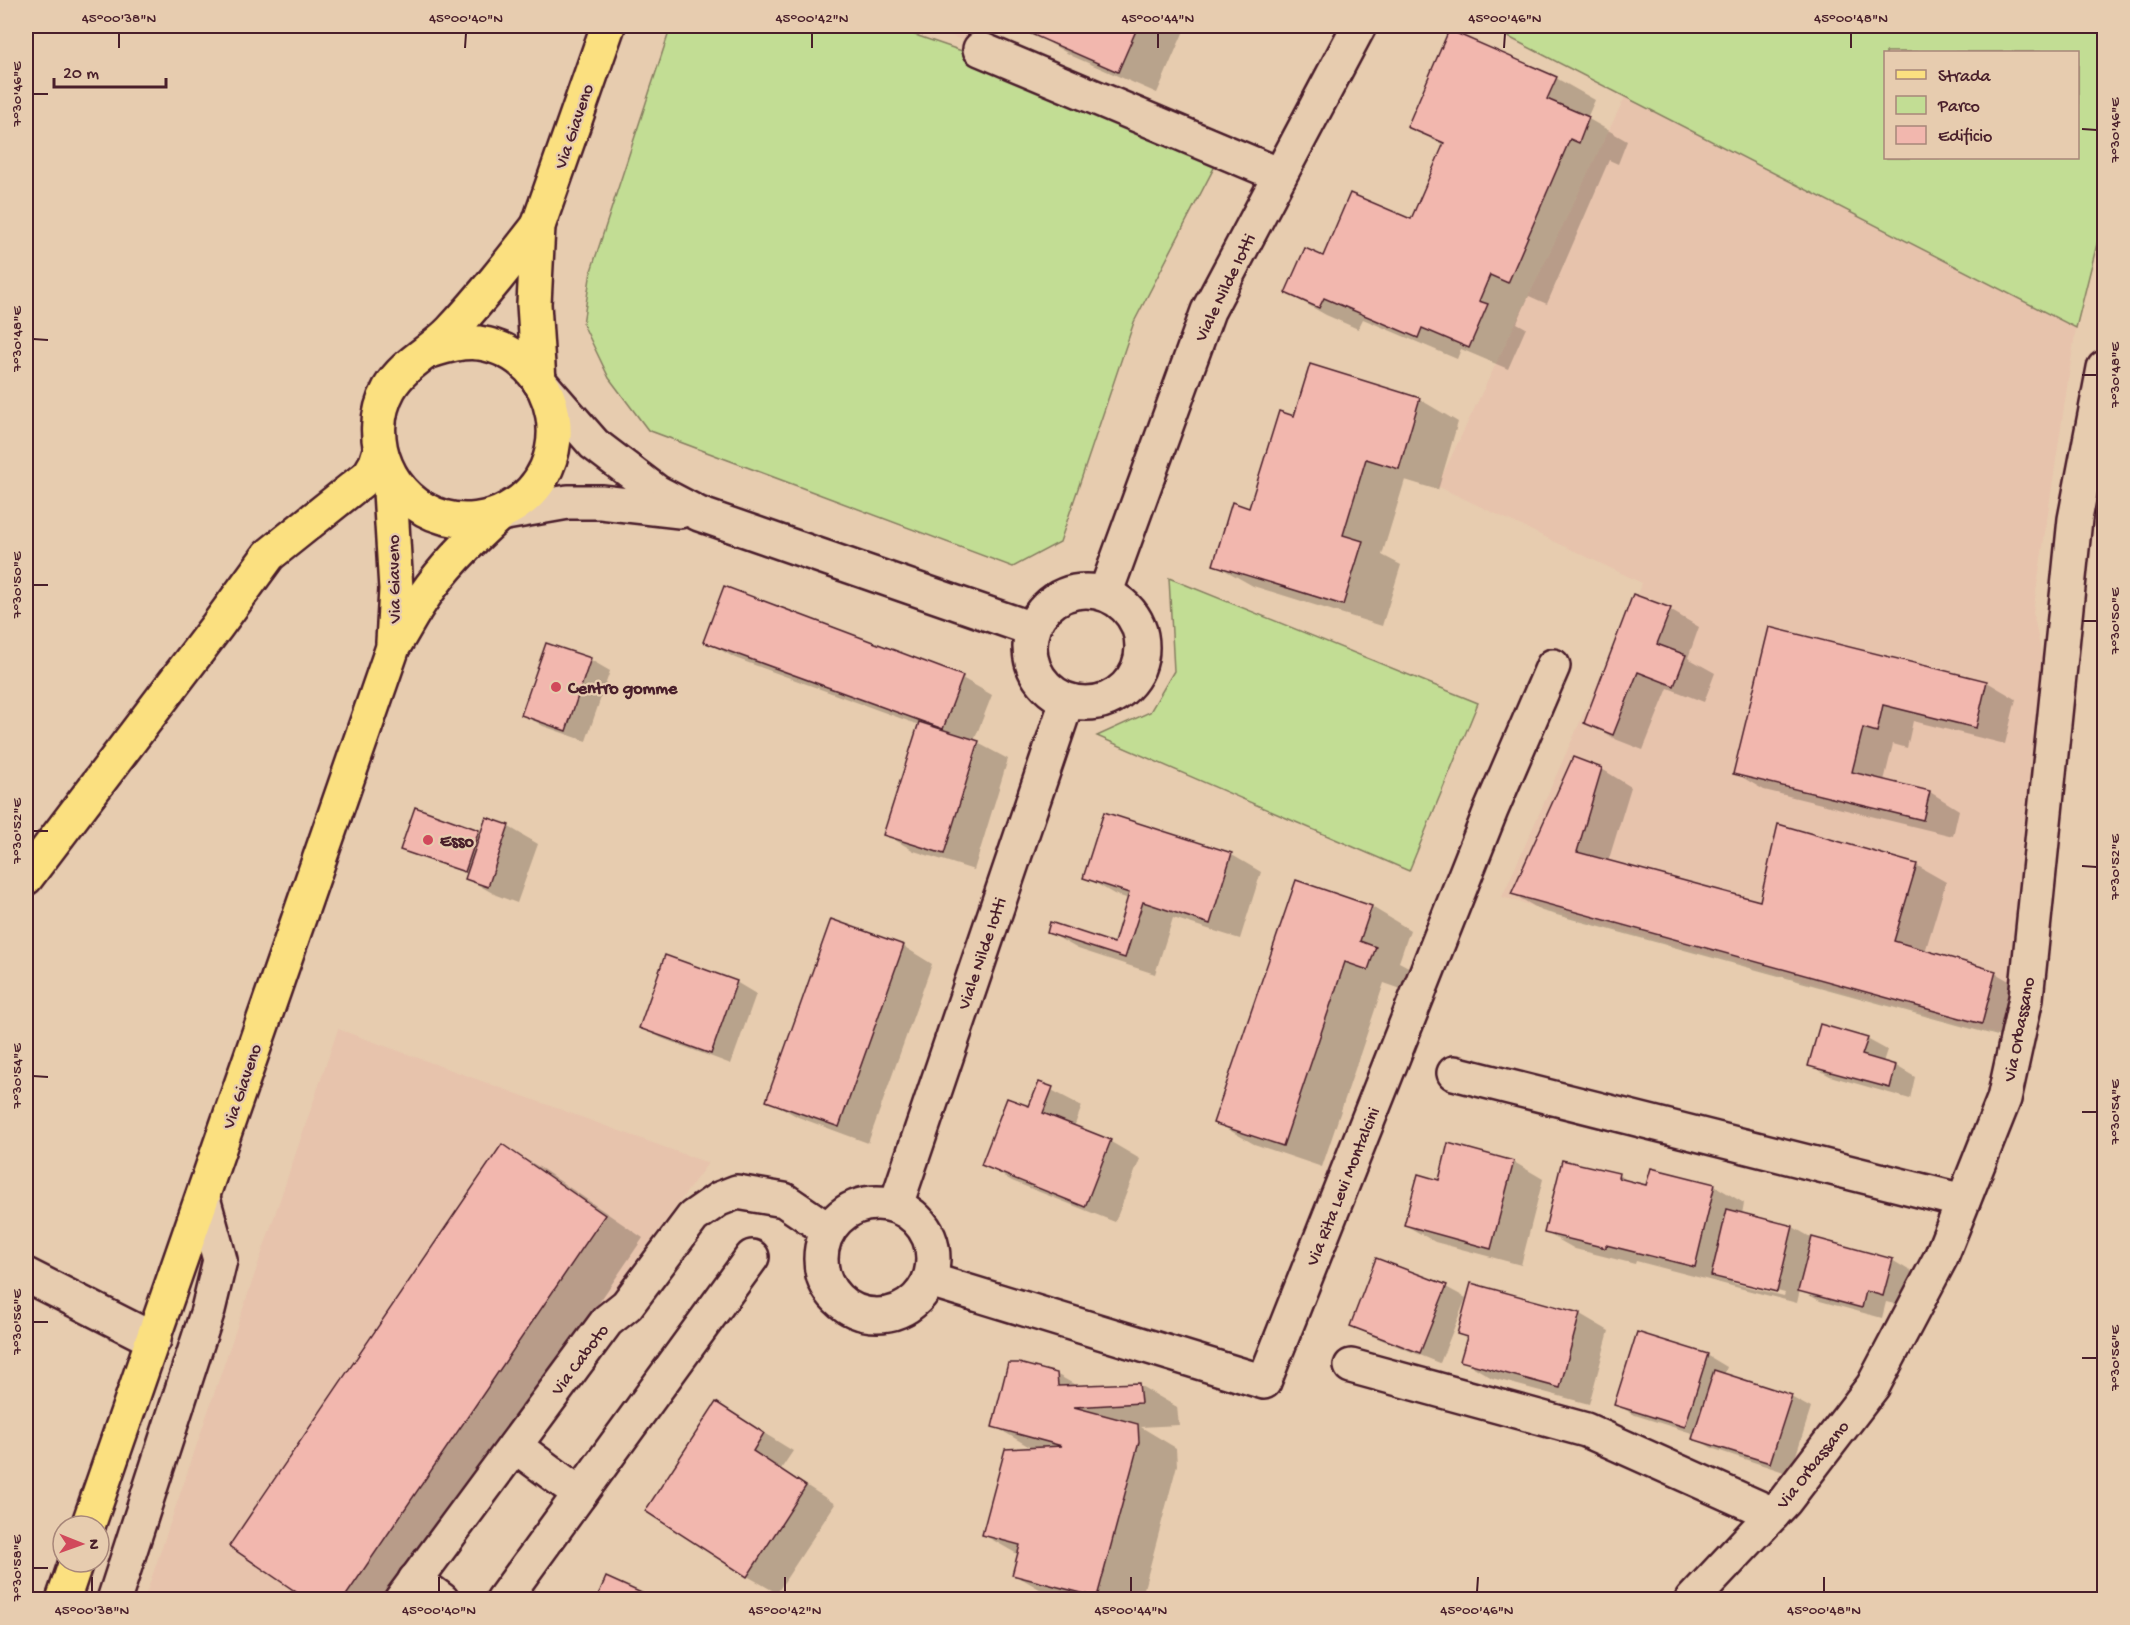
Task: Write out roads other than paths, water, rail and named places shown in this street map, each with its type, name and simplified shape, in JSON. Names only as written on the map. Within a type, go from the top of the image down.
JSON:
[{"type":"main road","name":"Via Giaveno","points":[[539,381],[534,304],[538,226],[608,26]]},
{"type":"main road","name":"Via Giaveno","points":[[393,647],[396,589],[379,416],[388,391],[406,366],[430,351],[450,332],[482,297],[538,226]]},
{"type":"main road","name":"Via Giaveno","points":[[92,1514],[393,647],[425,595],[444,571],[471,540],[500,514],[531,493],[543,476],[552,455],[555,431],[552,407],[539,381],[524,363],[504,351],[479,344],[455,344],[430,351]]},
{"type":"main road","name":"Via Giaveno","points":[[385,462],[409,499],[426,510],[440,516],[467,520],[500,514]]},
{"type":"main road","points":[[26,878],[269,555],[369,476],[376,463],[385,462]]},
{"type":"main road","points":[[63,1599],[72,1574]]},
{"type":"street","name":"Viale Nilde Iotti","points":[[1105,594],[1208,311],[1359,26]]},
{"type":"street","points":[[980,49],[1280,175]]},
{"type":"street","name":"Via Orbassano","points":[[1692,1599],[1785,1501],[1873,1386],[1941,1257],[2004,1099],[2026,998],[2075,519],[2104,368]]},
{"type":"street","points":[[539,381],[594,444],[657,492],[699,514],[1032,628]]},
{"type":"street","points":[[500,514],[568,501],[646,506],[699,514]]},
{"type":"street","points":[[1072,592],[1105,594],[1120,602],[1136,622],[1141,635],[1142,652],[1138,668],[1131,681],[1115,696],[1090,704],[1067,701],[1051,692],[1035,674],[1030,657],[1032,628],[1044,609],[1057,599],[1072,592]]},
{"type":"street","name":"Via Rita Levi Montalcini","points":[[930,1280],[1264,1382],[1487,821],[1553,666]]},
{"type":"street","name":"Viale Nilde Iotti","points":[[896,1205],[1067,701]]},
{"type":"street","points":[[1454,1073],[1963,1201]]},
{"type":"street","name":"Via Caboto","points":[[408,1590],[607,1321],[627,1305],[693,1217],[719,1199],[736,1192],[784,1200],[828,1230]]},
{"type":"street","points":[[114,1599],[208,1310],[220,1260],[203,1198]]},
{"type":"street","points":[[870,1202],[896,1205],[917,1219],[931,1241],[933,1267],[930,1280],[915,1300],[894,1312],[870,1315],[852,1309],[837,1299],[824,1278],[821,1266],[823,1241],[828,1230],[841,1215],[857,1206],[870,1202]]},
{"type":"street","points":[[503,1599],[752,1257]]},
{"type":"street","points":[[26,1275],[154,1340]]},
{"type":"street","points":[[1351,1366],[1586,1430],[1773,1514]]},
{"type":"street","points":[[515,1446],[580,1494]]},
{"type":"street","points":[[408,1590],[442,1599]]},
{"type":"place","name":"Centro gomme","points":[[556,687]]},
{"type":"place","name":"Esso","points":[[428,840]]}]
